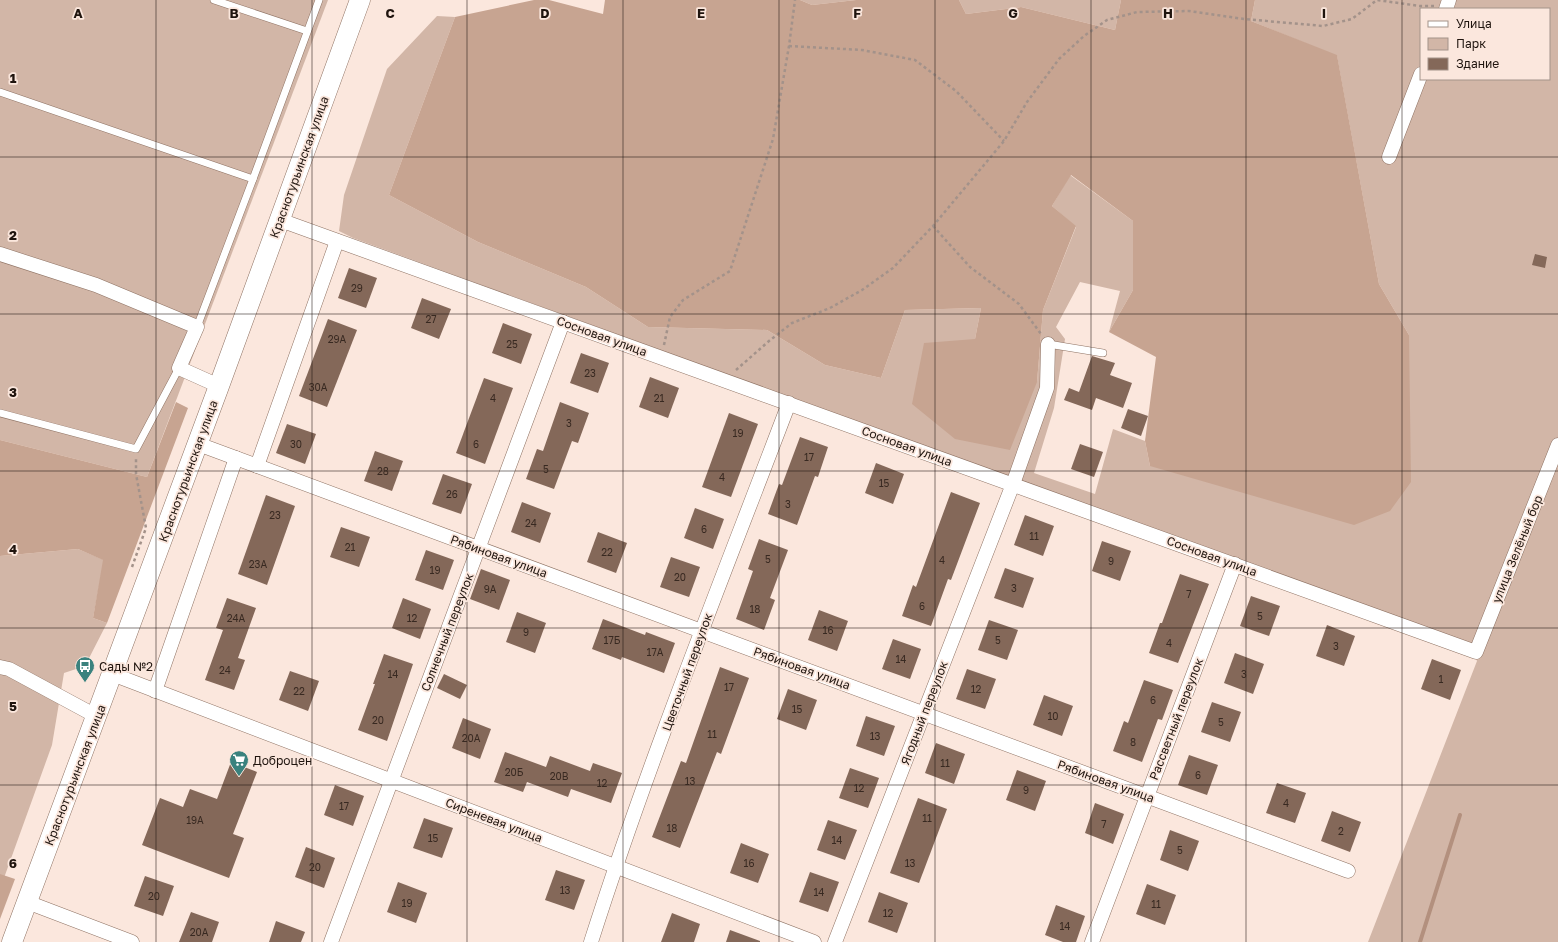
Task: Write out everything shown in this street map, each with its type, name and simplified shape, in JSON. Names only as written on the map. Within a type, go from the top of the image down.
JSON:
[{"type":"main road","name":"Краснотурьинская улица","points":[[12,942],[198,444],[360,0]]},
{"type":"street","points":[[1389,157],[1420,77]]},
{"type":"street","name":"Сосновая улица","points":[[280,220],[1476,652]]},
{"type":"street","points":[[257,466],[337,241]]},
{"type":"street","points":[[0,254],[96,285],[197,327],[179,368],[219,386]]},
{"type":"street","name":"Солнечный переулок","points":[[331,942],[563,322]]},
{"type":"street","name":"Ягодный переулок","points":[[835,942],[1013,484],[1047,388],[1048,344]]},
{"type":"street","name":"Цветочный переулок","points":[[591,942],[615,866],[702,631],[789,403]]},
{"type":"street","name":"Рябиновая улица","points":[[198,444],[1348,871]]},
{"type":"street","name":"улица Зелёный бор","points":[[1476,652],[1558,445]]},
{"type":"street","points":[[155,691],[236,458]]},
{"type":"street","name":"Рассветный переулок","points":[[1092,942],[1235,564]]},
{"type":"street","points":[[0,667],[9,670],[96,716]]},
{"type":"street","name":"Сиреневая улица","points":[[112,674],[814,942]]},
{"type":"street","points":[[27,902],[93,927],[104,937],[132,942]]},
{"type":"lane","points":[[214,0],[307,31]]},
{"type":"lane","points":[[197,327],[319,0]]},
{"type":"lane","points":[[0,92],[253,179]]},
{"type":"lane","points":[[1048,344],[1103,353]]},
{"type":"lane","points":[[0,413],[136,449],[179,368]]},
{"type":"path","points":[[653,355],[664,344],[670,317],[683,300],[730,271],[773,139],[790,46],[795,0]]},
{"type":"path","points":[[726,381],[748,359],[792,323],[830,308],[862,290],[893,268],[933,226],[1004,141],[1027,102],[1059,60],[1084,36],[1107,20],[1137,12],[1189,11],[1244,19],[1324,26],[1352,19],[1377,0],[1420,6],[1447,5]]},
{"type":"path","points":[[790,46],[862,50],[915,60],[956,91],[1004,141]]},
{"type":"path","points":[[933,226],[970,267],[1019,304],[1048,344]]},
{"type":"path","points":[[130,573],[146,528],[136,474],[136,449]]},
{"type":"green space","points":[[0,0],[328,0],[147,477],[0,440]]},
{"type":"green space","points":[[800,0],[856,0],[812,5]]},
{"type":"green space","points":[[959,0],[1121,0],[1115,30],[1021,7],[966,14]]},
{"type":"green space","points":[[1255,0],[1558,0],[1558,942],[1368,942],[1477,661],[1469,643],[1128,521],[353,238],[339,231],[344,195],[387,69],[437,16],[455,17],[389,195],[478,242],[586,287],[648,327],[767,330],[825,365],[881,378],[905,310],[981,308],[975,339],[1037,382],[1043,310],[1076,227],[1052,206],[1070,175],[1133,221],[1133,290],[1109,332],[1120,291],[1080,282],[1056,327],[1065,339],[1054,408],[1034,473],[1095,494],[1113,429],[1145,441],[1150,466],[1409,335],[1379,284],[1337,56],[1251,21]]},
{"type":"green space","points":[[78,549],[104,560],[93,618],[107,623],[85,666],[64,673],[52,745],[0,889],[0,556]]},
{"type":"shaded area","points":[[534,0],[549,0],[603,14],[605,0],[800,0],[812,5],[856,0],[959,0],[966,14],[1021,7],[1115,30],[1121,0],[1255,0],[1251,21],[1337,55],[1379,284],[1409,335],[1411,482],[1390,511],[1354,525],[1150,466],[1145,441],[1156,357],[1109,332],[1133,290],[1133,221],[1071,175],[1052,206],[1076,226],[1043,310],[1037,382],[1010,450],[955,439],[912,404],[924,343],[975,339],[981,308],[905,310],[881,378],[825,365],[767,330],[648,327],[586,287],[478,242],[389,195],[455,17]]},
{"type":"shaded area","points":[[176,402],[188,408],[107,623],[93,618],[103,560],[78,549],[0,556],[0,440],[147,477]]},
{"type":"shaded area","points":[[0,874],[15,879],[0,919]]},
{"type":"building","points":[[1535,254],[1547,257],[1545,268],[1532,265]]},
{"type":"building","points":[[349,268],[377,278],[366,308],[338,298]]},
{"type":"building","points":[[422,298],[451,309],[439,339],[411,328]]},
{"type":"building","points":[[328,319],[357,330],[327,407],[299,396]]},
{"type":"building","points":[[503,323],[532,334],[521,364],[492,353]]},
{"type":"building","points":[[581,353],[609,363],[598,393],[570,383]]},
{"type":"building","points":[[1092,356],[1115,363],[1110,375],[1132,383],[1123,408],[1096,398],[1092,410],[1064,400],[1069,388],[1079,392]]},
{"type":"building","points":[[650,377],[679,388],[668,418],[639,407]]},
{"type":"building","points":[[484,378],[513,388],[485,464],[456,453]]},
{"type":"building","points":[[560,402],[589,413],[578,443],[572,441],[554,489],[526,479],[537,449],[543,451]]},
{"type":"building","points":[[1128,409],[1148,416],[1141,436],[1121,428]]},
{"type":"building","points":[[729,413],[758,424],[731,497],[702,487]]},
{"type":"building","points":[[287,424],[316,434],[305,464],[276,453]]},
{"type":"building","points":[[800,437],[828,447],[818,477],[815,476],[797,525],[768,514],[779,484],[782,485]]},
{"type":"building","points":[[1080,444],[1103,452],[1094,477],[1071,469]]},
{"type":"building","points":[[375,451],[403,461],[392,491],[364,481]]},
{"type":"building","points":[[876,463],[904,474],[893,504],[865,493]]},
{"type":"building","points":[[443,474],[472,484],[461,514],[432,504]]},
{"type":"building","points":[[951,492],[980,503],[951,580],[948,579],[931,626],[902,616],[913,585],[916,587]]},
{"type":"building","points":[[266,495],[295,506],[267,585],[238,574]]},
{"type":"building","points":[[522,502],[551,513],[540,543],[511,532]]},
{"type":"building","points":[[695,508],[724,519],[713,549],[684,538]]},
{"type":"building","points":[[1025,515],[1054,526],[1043,556],[1014,545]]},
{"type":"building","points":[[341,527],[370,537],[359,567],[330,557]]},
{"type":"building","points":[[598,532],[627,543],[616,573],[587,562]]},
{"type":"building","points":[[759,539],[788,550],[770,598],[775,600],[764,630],[736,619],[753,571],[748,569]]},
{"type":"building","points":[[1102,541],[1131,551],[1120,581],[1092,571]]},
{"type":"building","points":[[426,550],[454,560],[443,590],[415,580]]},
{"type":"building","points":[[671,557],[700,567],[689,597],[660,587]]},
{"type":"building","points":[[1005,568],[1034,578],[1023,608],[994,598]]},
{"type":"building","points":[[481,569],[510,580],[499,610],[470,599]]},
{"type":"building","points":[[1180,574],[1209,584],[1178,663],[1149,653]]},
{"type":"building","points":[[1251,596],[1280,606],[1269,636],[1240,626]]},
{"type":"building","points":[[227,598],[256,608],[238,658],[245,660],[234,690],[205,680],[223,630],[216,628]]},
{"type":"building","points":[[403,598],[431,609],[420,639],[392,628]]},
{"type":"building","points":[[819,610],[848,621],[837,651],[808,640]]},
{"type":"building","points":[[517,612],[546,623],[535,653],[506,642]]},
{"type":"building","points":[[603,619],[645,635],[646,632],[675,643],[664,673],[622,657],[621,660],[592,649]]},
{"type":"building","points":[[989,620],[1018,630],[1007,660],[978,650]]},
{"type":"building","points":[[1327,625],[1355,636],[1344,666],[1316,656]]},
{"type":"building","points":[[893,639],[921,649],[910,679],[882,669]]},
{"type":"building","points":[[1235,653],[1264,664],[1253,694],[1224,683]]},
{"type":"building","points":[[384,654],[413,664],[387,741],[358,730]]},
{"type":"building","points":[[1432,659],[1461,670],[1450,700],[1421,689]]},
{"type":"building","points":[[720,667],[749,678],[721,754],[717,752],[680,848],[652,837],[681,761],[686,763]]},
{"type":"building","points":[[967,669],[996,679],[985,709],[956,699]]},
{"type":"building","points":[[290,671],[319,681],[308,711],[279,700]]},
{"type":"building","points":[[444,674],[467,685],[460,699],[437,688]]},
{"type":"building","points":[[1144,680],[1173,690],[1162,720],[1158,719],[1142,762],[1113,751],[1124,721],[1128,723]]},
{"type":"building","points":[[788,689],[817,700],[806,730],[777,719]]},
{"type":"building","points":[[1044,695],[1073,706],[1062,736],[1033,725]]},
{"type":"building","points":[[1212,702],[1241,712],[1230,742],[1201,732]]},
{"type":"building","points":[[866,716],[895,726],[884,756],[856,746]]},
{"type":"building","points":[[463,718],[491,729],[480,759],[452,748]]},
{"type":"building","points":[[936,743],[965,754],[954,784],[925,773]]},
{"type":"building","points":[[505,752],[546,767],[550,756],[590,771],[593,763],[622,773],[611,803],[571,789],[568,797],[527,782],[523,792],[494,782]]},
{"type":"building","points":[[1189,755],[1218,765],[1207,795],[1178,785]]},
{"type":"building","points":[[231,762],[257,772],[233,834],[244,838],[229,878],[142,845],[160,798],[183,807],[190,789],[217,799]]},
{"type":"building","points":[[850,768],[879,778],[868,808],[839,798]]},
{"type":"building","points":[[1017,770],[1046,781],[1035,811],[1006,800]]},
{"type":"building","points":[[1277,783],[1306,793],[1295,823],[1266,813]]},
{"type":"building","points":[[335,785],[364,796],[353,826],[324,815]]},
{"type":"building","points":[[918,798],[947,809],[919,883],[890,873]]},
{"type":"building","points":[[1095,803],[1124,814],[1113,844],[1085,833]]},
{"type":"building","points":[[1332,811],[1361,822],[1350,852],[1321,841]]},
{"type":"building","points":[[424,818],[453,828],[442,858],[413,848]]},
{"type":"building","points":[[828,820],[857,830],[845,860],[817,850]]},
{"type":"building","points":[[1170,830],[1199,841],[1188,871],[1160,860]]},
{"type":"building","points":[[741,843],[769,854],[758,883],[730,873]]},
{"type":"building","points":[[306,847],[335,858],[324,888],[295,877]]},
{"type":"building","points":[[556,870],[585,880],[574,910],[545,900]]},
{"type":"building","points":[[810,872],[839,882],[828,912],[799,902]]},
{"type":"building","points":[[145,876],[174,886],[163,916],[134,906]]},
{"type":"building","points":[[398,882],[427,893],[416,923],[387,912]]},
{"type":"building","points":[[1147,884],[1176,895],[1165,925],[1136,914]]},
{"type":"building","points":[[879,892],[908,903],[897,933],[868,922]]},
{"type":"building","points":[[1056,905],[1085,916],[1076,942],[1063,942],[1045,935]]},
{"type":"building","points":[[191,912],[219,922],[212,942],[179,942]]},
{"type":"building","points":[[672,913],[700,924],[694,942],[661,942]]},
{"type":"building","points":[[276,921],[305,932],[301,942],[269,942]]},
{"type":"building","points":[[730,930],[760,941],[760,942],[726,942]]},
{"type":"waterway","points":[[1420,942],[1460,815]]},
{"type":"place","name":"Сады №2","points":[[85,683]]},
{"type":"place","name":"Доброцен","points":[[239,777]]}]
